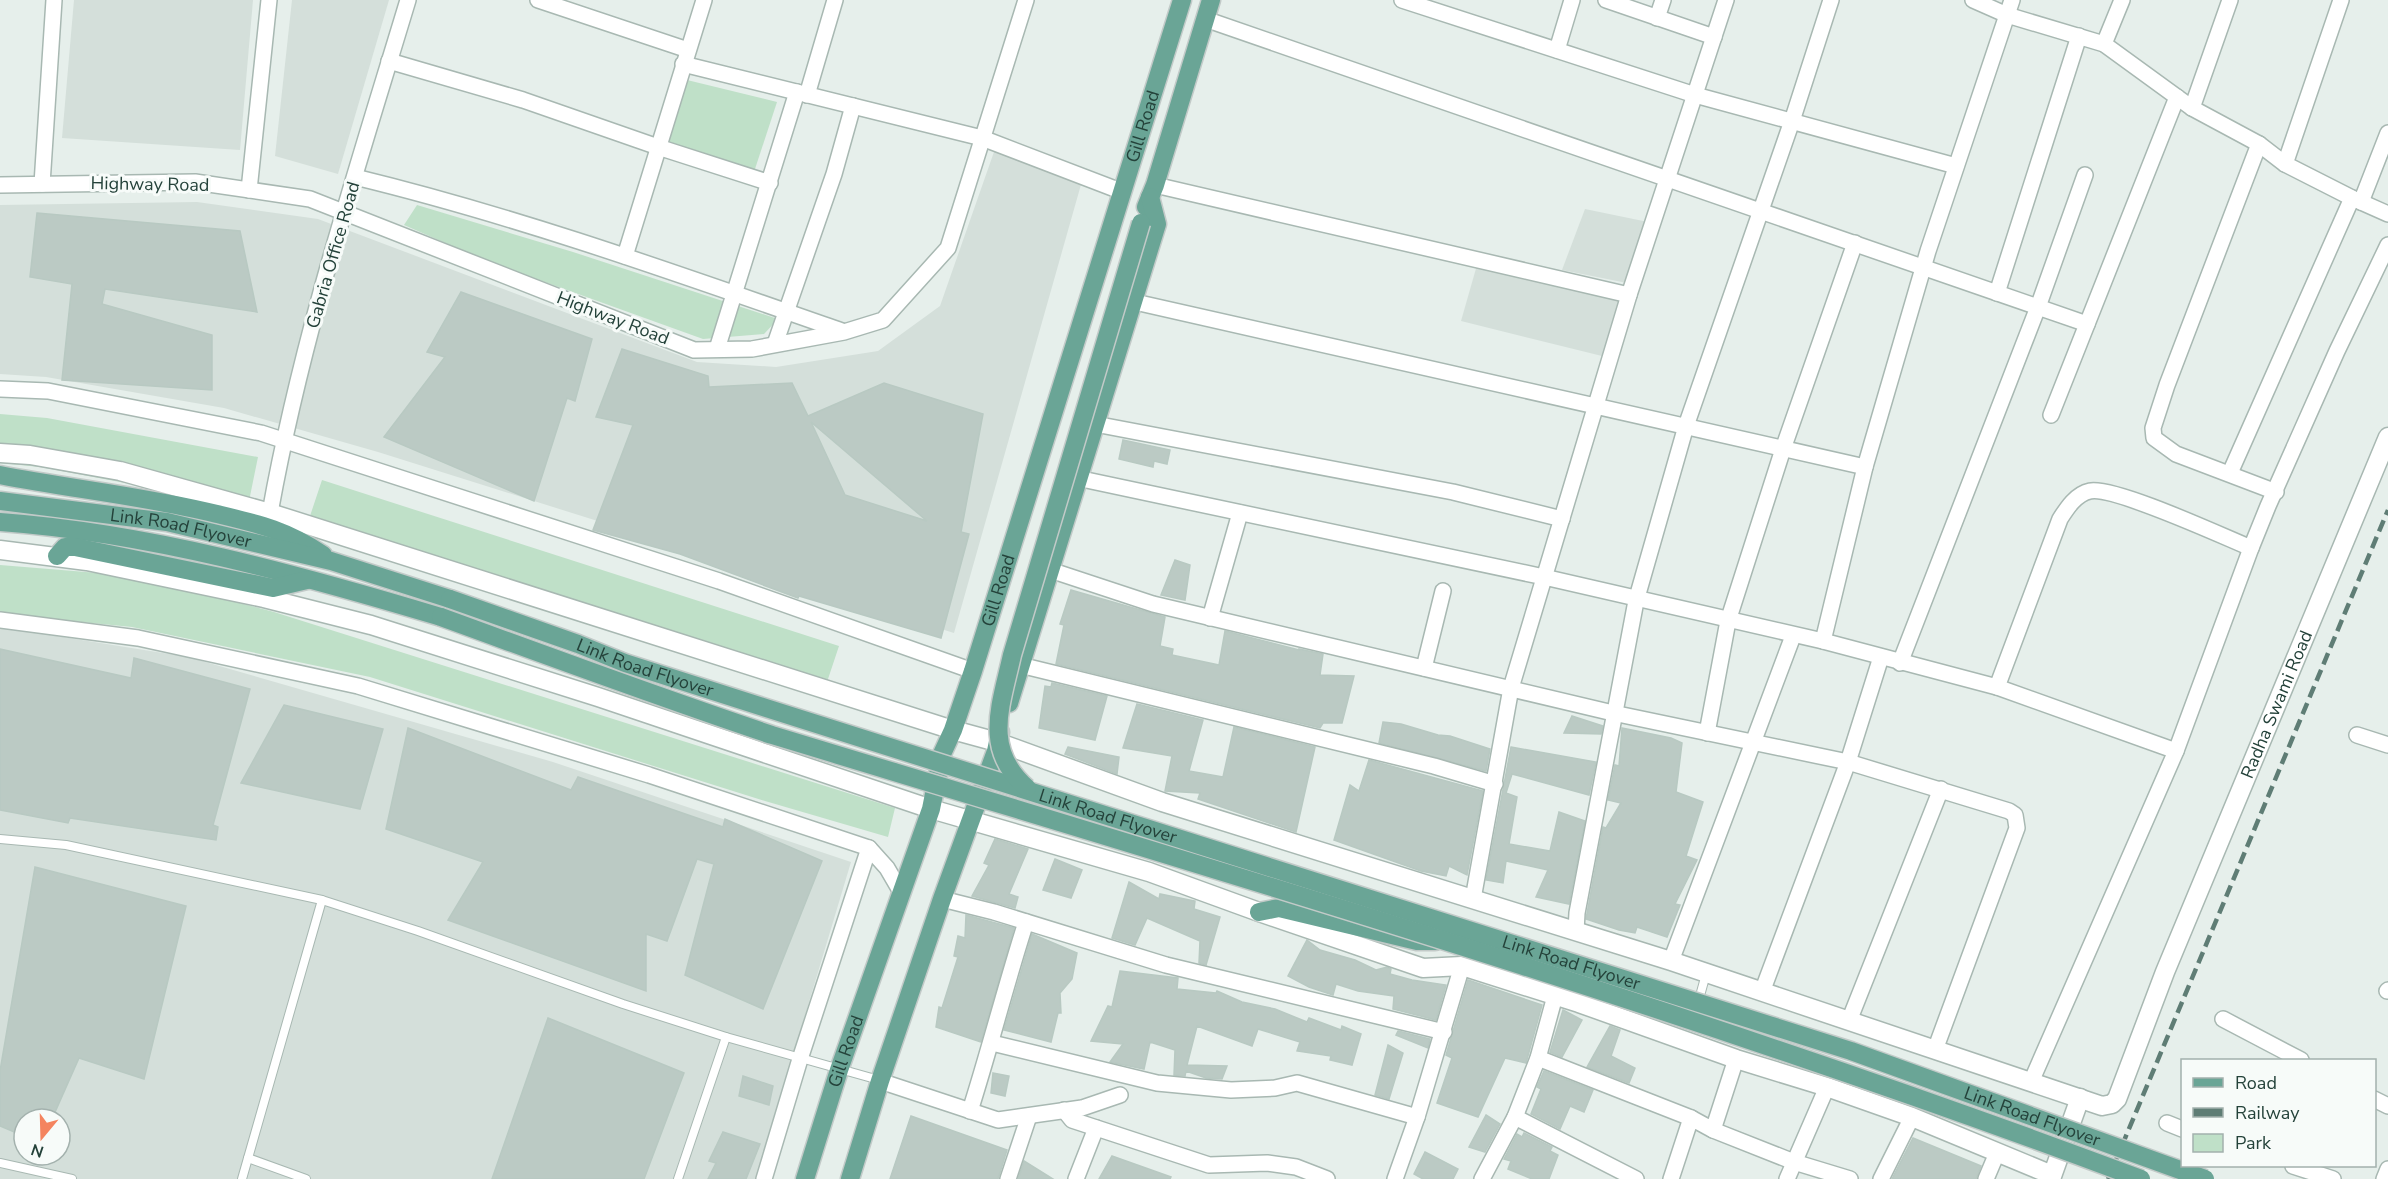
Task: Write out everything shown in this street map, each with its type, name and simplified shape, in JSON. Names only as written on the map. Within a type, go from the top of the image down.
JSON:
[{"type":"main road","name":"Gill Road","points":[[804,1179],[839,1070],[931,808],[942,754],[953,730],[973,671],[1182,0]]},
{"type":"main road","name":"Gill Road","points":[[850,1179],[880,1081],[942,899],[996,751],[1077,478],[1135,302],[1157,224],[1153,191],[1211,0]]},
{"type":"main road","points":[[1031,791],[1015,777],[1006,763],[1000,750],[997,722],[1012,655],[1141,223],[1153,191]]},
{"type":"main road","points":[[0,475],[165,501],[263,525],[298,538],[331,561]]},
{"type":"main road","name":"Link Road Flyover","points":[[0,501],[167,522],[331,561],[556,636],[625,663],[1841,1048],[2205,1179]]},
{"type":"main road","name":"Link Road Flyover","points":[[0,522],[108,533],[312,578],[441,616],[559,658],[666,700],[772,735],[1446,940],[1824,1066],[2141,1179]]},
{"type":"main road","points":[[57,556],[65,547],[75,547],[273,588],[312,578]]},
{"type":"main road","points":[[1259,912],[1279,908],[1417,941],[1446,940]]},
{"type":"street","points":[[42,184],[54,0]]},
{"type":"street","points":[[249,190],[269,0]]},
{"type":"street","name":"Gabria Office Road","points":[[270,513],[283,440],[344,213],[408,0]]},
{"type":"street","points":[[538,0],[686,57],[802,93],[982,138],[1123,192]]},
{"type":"street","points":[[625,256],[704,0]]},
{"type":"street","points":[[717,349],[770,183],[836,0]]},
{"type":"street","name":"Highway Road","points":[[0,184],[195,182],[310,199],[694,350],[752,349],[844,332],[883,320],[948,248],[1026,0]]},
{"type":"street","points":[[1402,0],[1695,95],[1956,166]]},
{"type":"street","points":[[1557,50],[1572,0]]},
{"type":"street","points":[[1606,0],[1714,37]]},
{"type":"street","points":[[1657,18],[1663,0]]},
{"type":"street","points":[[1473,899],[1511,688],[1629,295],[1726,0]]},
{"type":"street","points":[[1576,931],[1577,913],[1613,713],[1637,599],[1686,426],[1792,121],[1831,0]]},
{"type":"street","points":[[1973,0],[2007,15],[2103,44],[2192,108],[2259,144],[2285,164],[2388,214]]},
{"type":"street","points":[[1823,641],[1866,467],[1923,267],[2012,0]]},
{"type":"street","points":[[2103,44],[2122,0]]},
{"type":"street","points":[[2192,108],[2230,0]]},
{"type":"street","points":[[2285,164],[2341,0]]},
{"type":"street","points":[[1205,19],[2087,324]]},
{"type":"street","points":[[1997,293],[2079,36]]},
{"type":"street","points":[[389,61],[523,100],[770,183]]},
{"type":"street","points":[[2051,415],[2177,97]]},
{"type":"street","points":[[775,344],[834,174],[853,106]]},
{"type":"street","points":[[2230,473],[2388,133]]},
{"type":"street","points":[[2259,144],[2167,385],[2153,428],[2154,438],[2176,454],[2276,492]]},
{"type":"street","points":[[1900,663],[2038,307],[2085,175]]},
{"type":"street","points":[[355,177],[446,199],[625,256],[844,332]]},
{"type":"street","points":[[1153,191],[1629,295]]},
{"type":"street","points":[[1707,733],[1728,621],[1783,448],[1855,243]]},
{"type":"street","points":[[2031,1082],[2176,751],[2251,548],[2337,351],[2388,245]]},
{"type":"street","points":[[1135,302],[1866,467]]},
{"type":"street","points":[[0,389],[48,391],[283,440],[719,581],[973,671]]},
{"type":"street","points":[[1095,424],[1453,492],[1562,519]]},
{"type":"street","name":"Radha Swami Road","points":[[0,453],[30,455],[120,471],[270,513],[997,742],[1162,802],[1671,961],[2102,1106],[2112,1104],[2117,1099],[2165,972],[2388,437]]},
{"type":"street","points":[[1077,478],[1544,577],[1793,636],[1823,641],[1997,687],[2176,751]]},
{"type":"street","points":[[1997,687],[2060,519],[2079,497],[2089,491],[2120,495],[2251,548]]},
{"type":"street","points":[[1210,618],[1240,513]]},
{"type":"street","points":[[0,550],[57,556],[264,598],[371,625],[609,700],[931,808],[1149,872],[1423,968],[1462,966],[1555,996],[1912,1117],[2051,1177],[2080,1098]]},
{"type":"street","points":[[1050,570],[1153,604],[1613,713],[1848,762],[2003,808],[2015,815],[2018,821],[2013,841],[1935,1050]]},
{"type":"street","points":[[1424,668],[1443,591]]},
{"type":"street","points":[[0,620],[138,638],[358,686],[649,775],[869,848],[887,868],[901,892]]},
{"type":"street","points":[[1671,961],[1793,636]]},
{"type":"street","points":[[1762,992],[1848,762],[1881,657]]},
{"type":"street","points":[[1020,665],[1495,783]]},
{"type":"street","points":[[2357,735],[2388,745]]},
{"type":"street","points":[[1849,1021],[1941,789]]},
{"type":"street","points":[[764,1179],[800,1059],[869,848]]},
{"type":"street","points":[[942,899],[1166,965],[1444,1032]]},
{"type":"street","points":[[970,1111],[1026,922]]},
{"type":"street","points":[[1395,1179],[1444,1032],[1462,966]]},
{"type":"street","points":[[1482,1179],[1515,1117],[1538,1058],[1555,996]]},
{"type":"street","points":[[2223,1019],[2299,1059]]},
{"type":"street","points":[[992,1043],[1157,1083],[1231,1090],[1275,1088],[1298,1083],[1417,1117]]},
{"type":"street","points":[[1538,1058],[1691,1118],[1713,1130],[1794,1162],[1850,1179]]},
{"type":"street","points":[[1713,1130],[1736,1059]]},
{"type":"street","points":[[880,1081],[998,1120],[1082,1108],[1120,1095]]},
{"type":"street","points":[[1787,1179],[1827,1087]]},
{"type":"street","points":[[1064,1110],[1072,1120],[1209,1165],[1267,1163],[1296,1167],[1327,1179]]},
{"type":"street","points":[[1008,1179],[1029,1116]]},
{"type":"street","points":[[1515,1117],[1636,1179]]},
{"type":"street","points":[[1881,1179],[1912,1117]]},
{"type":"street","points":[[1671,1179],[1691,1118]]},
{"type":"street","points":[[2167,1124],[2181,1129]]},
{"type":"street","points":[[1076,1179],[1096,1128]]},
{"type":"street","points":[[1986,1179],[1997,1153]]},
{"type":"street","points":[[2296,1167],[2333,1179]]},
{"type":"street","points":[[2384,1179],[2388,1168]]},
{"type":"lane","points":[[0,839],[66,845],[321,900],[418,931],[623,1004],[726,1037],[880,1081]]},
{"type":"lane","points":[[242,1179],[321,900]]},
{"type":"lane","points":[[1688,1042],[1706,973]]},
{"type":"lane","points":[[678,1179],[726,1037]]},
{"type":"lane","points":[[248,1158],[306,1179]]},
{"type":"lane","points":[[0,1163],[68,1178]]},
{"type":"shaded area","points":[[74,0],[253,0],[240,150],[62,138]]},
{"type":"shaded area","points":[[292,0],[389,0],[338,174],[275,156]]},
{"type":"shaded area","points":[[995,149],[1082,181],[954,633],[378,452],[224,408],[46,377],[0,374],[0,205],[197,202],[318,219],[697,362],[776,367],[878,351],[940,306]]},
{"type":"shaded area","points":[[1585,209],[1648,222],[1627,283],[1562,270]]},
{"type":"shaded area","points":[[1477,265],[1619,299],[1602,356],[1461,321]]},
{"type":"shaded area","points":[[0,627],[188,657],[553,762],[851,862],[756,1179],[0,1179]]},
{"type":"green space","points":[[687,80],[777,102],[753,175],[665,151]]},
{"type":"green space","points":[[417,205],[573,252],[778,319],[764,334],[703,339],[489,262],[404,225]]},
{"type":"green space","points":[[0,414],[47,418],[258,457],[248,506],[40,467],[0,463]]},
{"type":"green space","points":[[322,480],[839,646],[824,691],[307,525]]},
{"type":"green space","points":[[0,565],[135,576],[274,612],[895,808],[888,837],[765,801],[370,677],[132,627],[0,614]]},
{"type":"building","points":[[37,213],[240,231],[257,312],[105,289],[102,304],[212,335],[212,390],[62,380],[72,284],[30,277]]},
{"type":"building","points":[[461,292],[592,339],[575,401],[567,398],[534,501],[384,437],[445,357],[427,352]]},
{"type":"building","points":[[622,349],[708,376],[709,387],[792,383],[808,416],[884,383],[983,414],[961,532],[969,534],[941,638],[799,596],[798,598],[680,554],[593,530],[633,425],[596,417]],"holes":[[[811,422],[927,521],[845,495]]]},
{"type":"building","points":[[1123,440],[1170,450],[1167,464],[1154,461],[1153,467],[1119,459]]},
{"type":"building","points":[[1175,560],[1190,565],[1185,600],[1161,595]]},
{"type":"building","points":[[1071,590],[1165,617],[1160,646],[1173,649],[1172,655],[1219,665],[1225,631],[1323,654],[1320,675],[1354,676],[1342,723],[1323,723],[1320,728],[1056,664],[1064,625],[1060,624]]},
{"type":"building","points":[[0,649],[131,678],[134,658],[250,689],[213,825],[218,827],[216,840],[70,818],[68,823],[0,810]]},
{"type":"building","points":[[1052,683],[1107,696],[1095,740],[1039,728],[1045,686],[1051,687]]},
{"type":"building","points":[[1137,704],[1203,720],[1189,771],[1223,777],[1234,727],[1315,747],[1296,832],[1198,799],[1200,793],[1165,791],[1172,756],[1123,748]]},
{"type":"building","points":[[284,705],[383,729],[360,809],[241,783]]},
{"type":"building","points":[[1572,716],[1603,726],[1601,734],[1564,733]]},
{"type":"building","points":[[1383,722],[1450,736],[1490,749],[1486,771],[1379,743]]},
{"type":"building","points":[[408,728],[571,790],[578,777],[723,827],[725,819],[822,861],[763,1009],[685,975],[714,864],[697,859],[667,941],[646,934],[646,991],[448,920],[483,862],[386,829]]},
{"type":"building","points":[[1622,728],[1671,738],[1682,743],[1676,792],[1703,802],[1686,856],[1697,860],[1675,904],[1680,905],[1667,937],[1637,927],[1635,933],[1619,930],[1586,919],[1603,827],[1606,828],[1621,803],[1608,800],[1615,765],[1619,766]]},
{"type":"building","points":[[1068,747],[1119,757],[1117,774],[1065,754]]},
{"type":"building","points":[[1511,747],[1596,762],[1589,795],[1512,774],[1506,793],[1517,797],[1509,844],[1550,851],[1559,812],[1585,821],[1569,904],[1536,897],[1548,870],[1506,861],[1503,883],[1486,880]]},
{"type":"building","points":[[1369,760],[1483,791],[1467,875],[1449,866],[1446,876],[1421,871],[1334,840],[1350,785],[1359,791]]},
{"type":"building","points":[[995,839],[1028,849],[1009,894],[1018,897],[1015,908],[972,896],[989,865],[984,863]]},
{"type":"building","points":[[1055,859],[1082,870],[1071,898],[1043,890]]},
{"type":"building","points":[[35,867],[186,906],[144,1079],[79,1058],[57,1107],[12,1107],[12,1131],[0,1126],[0,1071]]},
{"type":"building","points":[[1129,882],[1159,899],[1160,894],[1195,901],[1194,909],[1220,917],[1206,965],[1199,963],[1200,941],[1147,918],[1135,945],[1112,938]]},
{"type":"building","points":[[966,915],[1014,928],[981,1042],[936,1027],[939,1007],[942,1008],[958,957],[954,956],[958,936],[965,938]]},
{"type":"building","points":[[1032,934],[1077,953],[1072,979],[1060,993],[1061,1013],[1058,1013],[1051,1042],[1004,1030]]},
{"type":"building","points":[[1307,940],[1320,950],[1355,960],[1376,970],[1387,967],[1391,969],[1390,974],[1446,985],[1436,1020],[1393,1009],[1394,996],[1358,991],[1336,984],[1333,995],[1309,987],[1288,976]]},
{"type":"building","points":[[1120,971],[1178,978],[1177,989],[1216,993],[1217,991],[1242,1002],[1275,1009],[1307,1022],[1309,1018],[1341,1030],[1342,1026],[1361,1034],[1352,1065],[1330,1060],[1331,1056],[1297,1051],[1300,1042],[1258,1029],[1252,1046],[1197,1026],[1187,1065],[1227,1066],[1222,1079],[1206,1078],[1186,1071],[1185,1076],[1174,1075],[1175,1050],[1150,1042],[1144,1069],[1110,1062],[1123,1044],[1091,1041],[1108,1006],[1112,1007]]},
{"type":"building","points":[[1468,980],[1542,1005],[1526,1063],[1505,1058],[1478,1117],[1437,1103],[1452,1058],[1446,1055]]},
{"type":"building","points":[[1563,1010],[1582,1020],[1562,1057],[1550,1052]]},
{"type":"building","points":[[548,1018],[684,1073],[644,1179],[492,1179]]},
{"type":"building","points":[[1610,1026],[1620,1030],[1611,1056],[1635,1068],[1629,1083],[1587,1067]]},
{"type":"building","points":[[1398,1031],[1430,1039],[1428,1048],[1396,1035]]},
{"type":"building","points":[[1388,1045],[1403,1053],[1389,1099],[1375,1095]]},
{"type":"building","points":[[1544,1071],[1593,1090],[1584,1112],[1570,1106],[1560,1129],[1531,1114],[1541,1089],[1537,1087]]},
{"type":"building","points":[[993,1073],[1009,1076],[1005,1096],[991,1093]]},
{"type":"building","points":[[743,1076],[773,1086],[769,1105],[739,1096]]},
{"type":"building","points":[[1486,1115],[1500,1124],[1485,1152],[1469,1147]]},
{"type":"building","points":[[911,1116],[1007,1150],[998,1179],[890,1179]]},
{"type":"building","points":[[723,1132],[760,1144],[746,1179],[708,1179],[716,1163],[709,1161]]},
{"type":"building","points":[[1524,1133],[1552,1147],[1550,1151],[1558,1155],[1549,1179],[1532,1179],[1508,1169],[1511,1161],[1504,1159],[1517,1134],[1522,1137]]},
{"type":"building","points":[[1913,1138],[1981,1166],[1976,1179],[1892,1179]]},
{"type":"building","points":[[1425,1152],[1458,1169],[1453,1179],[1423,1179],[1414,1174]]},
{"type":"building","points":[[1112,1156],[1171,1177],[1170,1179],[1099,1179]]},
{"type":"building","points":[[1024,1161],[1053,1179],[1018,1179]]},
{"type":"railway","points":[[2108,1179],[2388,510]]}]
